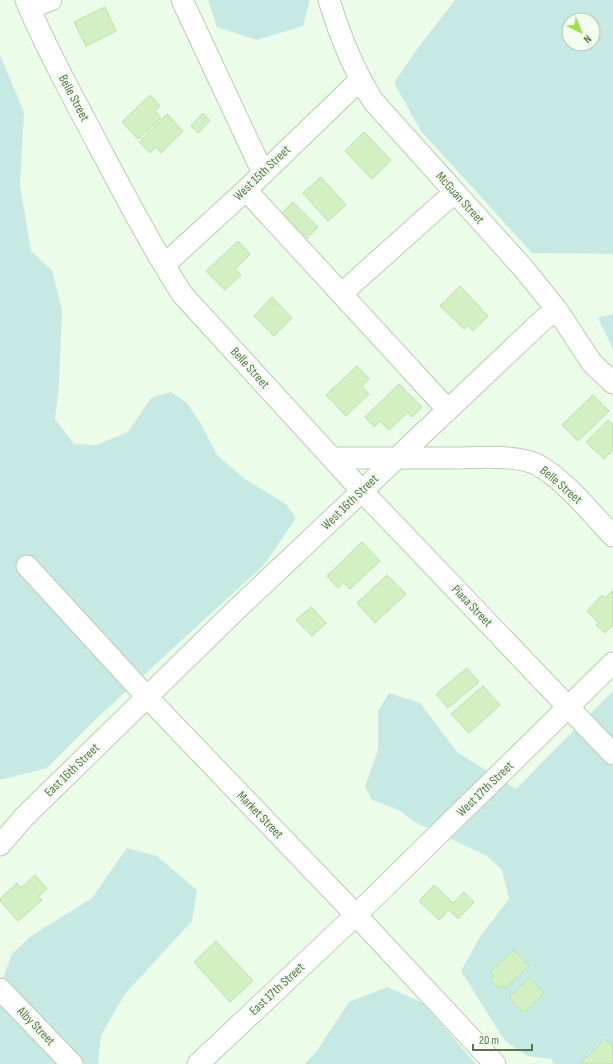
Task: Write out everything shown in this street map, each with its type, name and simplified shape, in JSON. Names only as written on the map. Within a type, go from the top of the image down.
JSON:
[{"type":"street","points":[[28,4],[51,0]]},
{"type":"street","points":[[182,0],[263,173]]},
{"type":"street","name":"McGuan Street","points":[[329,0],[351,63],[373,101],[524,269],[556,310],[592,363],[613,383]]},
{"type":"street","name":"Belle Street","points":[[28,4],[46,46],[116,179],[182,294],[332,458],[518,459],[537,464],[574,495],[613,536]]},
{"type":"street","name":"West 15th Street","points":[[164,265],[246,190],[360,80]]},
{"type":"street","points":[[246,190],[448,410]]},
{"type":"street","points":[[341,294],[455,192]]},
{"type":"street","name":"West 16th Street","points":[[147,697],[396,458],[544,319],[556,310]]},
{"type":"street","name":"Piasa Street","points":[[332,458],[613,754]]},
{"type":"street","name":"Market Street","points":[[26,566],[147,697],[356,915],[495,1064]]},
{"type":"street","name":"West 17th Street","points":[[356,915],[613,663]]},
{"type":"street","name":"East 16th Street","points":[[0,845],[25,816],[147,697]]},
{"type":"street","name":"East 17th Street","points":[[198,1064],[356,915]]},
{"type":"street","name":"Alby Street","points":[[0,989],[72,1064]]},
{"type":"shaded area","points":[[208,0],[310,0],[303,26],[257,40],[217,27]]},
{"type":"shaded area","points":[[455,0],[613,0],[613,254],[532,253],[421,131],[394,83],[417,49]]},
{"type":"shaded area","points":[[0,55],[24,112],[20,185],[31,251],[52,271],[62,309],[59,386],[55,419],[74,444],[96,445],[128,432],[151,398],[171,392],[187,403],[201,424],[217,455],[245,479],[286,504],[296,518],[264,565],[97,718],[47,768],[0,780]]},
{"type":"shaded area","points":[[613,314],[613,349],[598,318]]},
{"type":"shaded area","points":[[613,691],[613,1064],[554,1064],[551,1059],[528,1056],[505,1041],[461,971],[481,935],[509,899],[502,870],[487,856],[415,822],[399,810],[372,800],[365,786],[378,750],[378,711],[389,693],[420,703],[457,752],[516,789]]},
{"type":"shaded area","points":[[127,848],[157,856],[197,890],[192,921],[125,994],[101,1035],[98,1064],[0,1064],[0,985],[12,954],[31,936],[92,898]]},
{"type":"shaded area","points":[[387,987],[423,1003],[476,1064],[305,1064],[316,1052],[349,1002]]},
{"type":"building","points":[[105,7],[116,31],[86,46],[74,22]]},
{"type":"building","points":[[150,95],[160,106],[155,111],[161,118],[138,139],[122,122]]},
{"type":"building","points":[[203,113],[210,121],[198,133],[191,126]]},
{"type":"building","points":[[167,114],[183,131],[161,153],[156,147],[150,153],[139,142]]},
{"type":"building","points":[[364,132],[391,160],[372,179],[345,151]]},
{"type":"building","points":[[321,177],[346,205],[328,221],[303,193]]},
{"type":"building","points":[[293,202],[318,227],[303,242],[278,217]]},
{"type":"building","points":[[238,241],[250,254],[235,269],[241,275],[225,290],[206,271]]},
{"type":"building","points":[[460,286],[488,316],[473,331],[467,325],[464,329],[440,306]]},
{"type":"building","points":[[272,297],[292,318],[274,336],[254,316]]},
{"type":"building","points":[[357,366],[369,379],[362,386],[369,394],[346,416],[326,395]]},
{"type":"building","points":[[399,384],[422,407],[412,417],[408,412],[389,430],[380,421],[374,427],[365,417]]},
{"type":"building","points":[[593,395],[609,411],[578,441],[562,425]]},
{"type":"building","points":[[608,420],[613,425],[613,450],[604,459],[586,442]]},
{"type":"building","points":[[362,542],[380,561],[350,589],[344,583],[338,588],[327,576]]},
{"type":"building","points":[[387,575],[406,594],[375,623],[357,603]]},
{"type":"building","points":[[612,591],[613,625],[605,633],[596,625],[599,623],[587,611],[602,595],[605,598]]},
{"type":"building","points":[[311,607],[326,623],[312,636],[296,620]]},
{"type":"building","points":[[467,668],[479,682],[448,708],[436,694]]},
{"type":"building","points":[[483,686],[500,705],[469,733],[451,714]]},
{"type":"building","points":[[35,875],[47,889],[38,897],[42,900],[18,921],[0,901],[0,899],[17,883],[21,888]]},
{"type":"building","points":[[434,885],[453,903],[464,892],[474,902],[458,919],[449,910],[439,920],[419,901]]},
{"type":"building","points":[[216,941],[253,981],[230,1002],[194,962]]},
{"type":"building","points":[[514,950],[529,966],[506,988],[503,985],[499,989],[491,980],[494,976],[490,972]]},
{"type":"building","points":[[529,978],[544,993],[524,1013],[509,998]]},
{"type":"building","points":[[605,1039],[613,1047],[613,1064],[580,1064]]}]
